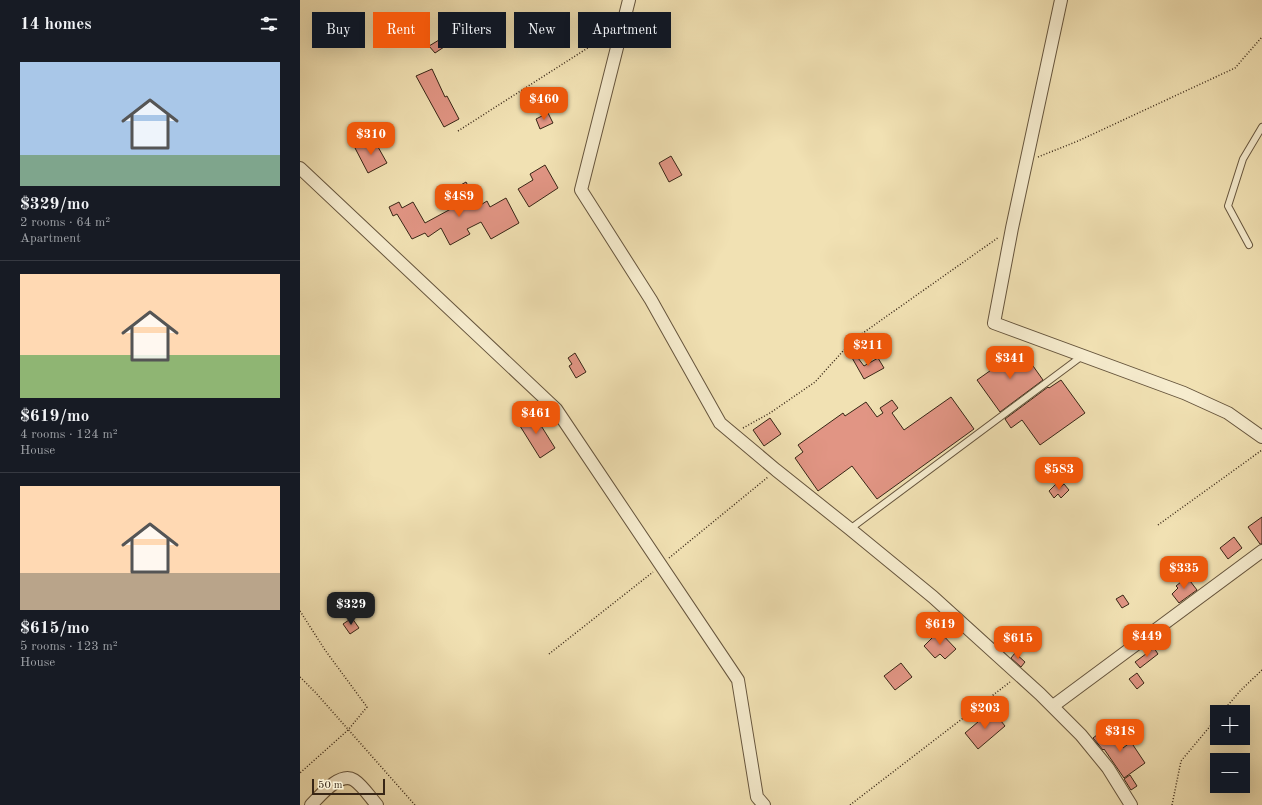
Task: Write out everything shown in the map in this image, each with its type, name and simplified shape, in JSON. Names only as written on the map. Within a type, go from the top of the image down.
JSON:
[{"type":"street","points":[[626,12],[629,0]]},
{"type":"street","points":[[1061,0],[1012,228],[994,323],[1184,393],[1228,413],[1262,437]]},
{"type":"street","points":[[617,48],[581,190],[651,300],[720,423],[933,597],[1053,706],[1081,735],[1108,768],[1131,805]]},
{"type":"street","points":[[300,168],[556,409],[738,680],[757,797],[764,805]]},
{"type":"street","points":[[1053,706],[1262,551]]},
{"type":"street","points":[[311,805],[335,782],[346,778],[355,780],[377,805]]},
{"type":"lane","points":[[1249,245],[1228,206],[1243,159],[1262,127]]},
{"type":"lane","points":[[850,528],[1082,356]]},
{"type":"path","points":[[1027,160],[1050,153],[1235,68],[1262,37]]},
{"type":"path","points":[[458,131],[588,48]]},
{"type":"path","points":[[734,434],[770,413],[815,382],[853,340],[1012,228]]},
{"type":"path","points":[[1158,525],[1262,450]]},
{"type":"path","points":[[300,611],[325,650],[367,707],[348,730],[300,773]]},
{"type":"path","points":[[1228,705],[1262,670]]},
{"type":"path","points":[[850,805],[1019,675]]},
{"type":"path","points":[[300,678],[415,805]]},
{"type":"path","points":[[1172,805],[1181,761],[1210,726]]},
{"type":"building","points":[[438,41],[438,48],[442,48],[435,53],[430,45]]},
{"type":"building","points":[[432,69],[445,97],[447,96],[459,119],[444,127],[416,76]]},
{"type":"building","points":[[548,113],[553,123],[540,129],[536,119]]},
{"type":"building","points":[[373,138],[387,163],[368,173],[355,148]]},
{"type":"building","points":[[671,156],[682,175],[669,182],[659,163]]},
{"type":"building","points":[[545,165],[558,188],[529,207],[518,189],[533,180],[530,174]]},
{"type":"building","points":[[466,182],[479,206],[487,201],[490,207],[506,198],[519,223],[491,239],[481,222],[467,229],[470,234],[450,245],[441,228],[428,237],[425,233],[412,239],[397,214],[393,216],[389,207],[399,202],[402,208],[413,202],[425,223],[460,204],[452,190]]},
{"type":"building","points":[[1021,349],[1043,380],[1000,412],[977,380]]},
{"type":"building","points":[[575,353],[586,372],[576,378],[569,366],[572,364],[568,358]]},
{"type":"building","points":[[855,354],[864,366],[878,358],[884,368],[864,379],[851,356]]},
{"type":"building","points":[[1061,380],[1085,413],[1040,445],[1022,420],[1011,428],[1005,419],[1048,387],[1049,388]]},
{"type":"building","points":[[951,397],[974,429],[877,499],[852,466],[818,491],[795,458],[803,452],[798,445],[843,413],[845,416],[866,402],[877,417],[883,413],[880,408],[892,400],[898,408],[892,413],[904,430]]},
{"type":"building","points":[[521,414],[526,422],[535,416],[555,448],[540,458],[515,418]]},
{"type":"building","points":[[770,418],[781,434],[764,446],[753,430]]},
{"type":"building","points":[[1056,484],[1059,488],[1064,484],[1069,490],[1061,498],[1058,494],[1054,498],[1049,491]]},
{"type":"building","points":[[1262,517],[1262,544],[1260,544],[1248,527]]},
{"type":"building","points":[[1234,537],[1242,548],[1228,559],[1220,548]]},
{"type":"building","points":[[1187,577],[1197,590],[1179,603],[1172,594],[1178,588],[1176,586]]},
{"type":"building","points":[[1123,595],[1129,604],[1122,608],[1116,599]]},
{"type":"building","points":[[352,618],[359,628],[350,634],[343,624]]},
{"type":"building","points":[[939,631],[956,649],[945,659],[940,654],[935,658],[924,646]]},
{"type":"building","points":[[1154,648],[1158,654],[1140,668],[1135,662]]},
{"type":"building","points":[[1015,653],[1025,662],[1021,667],[1011,658]]},
{"type":"building","points":[[901,663],[912,677],[895,690],[884,676]]},
{"type":"building","points":[[1137,673],[1144,683],[1137,689],[1129,679]]},
{"type":"building","points":[[992,710],[1005,726],[978,749],[965,733]]},
{"type":"building","points":[[1106,728],[1123,748],[1131,742],[1145,763],[1124,778],[1104,749],[1103,750],[1093,738]]},
{"type":"building","points":[[1130,775],[1137,786],[1131,790],[1124,779]]}]
